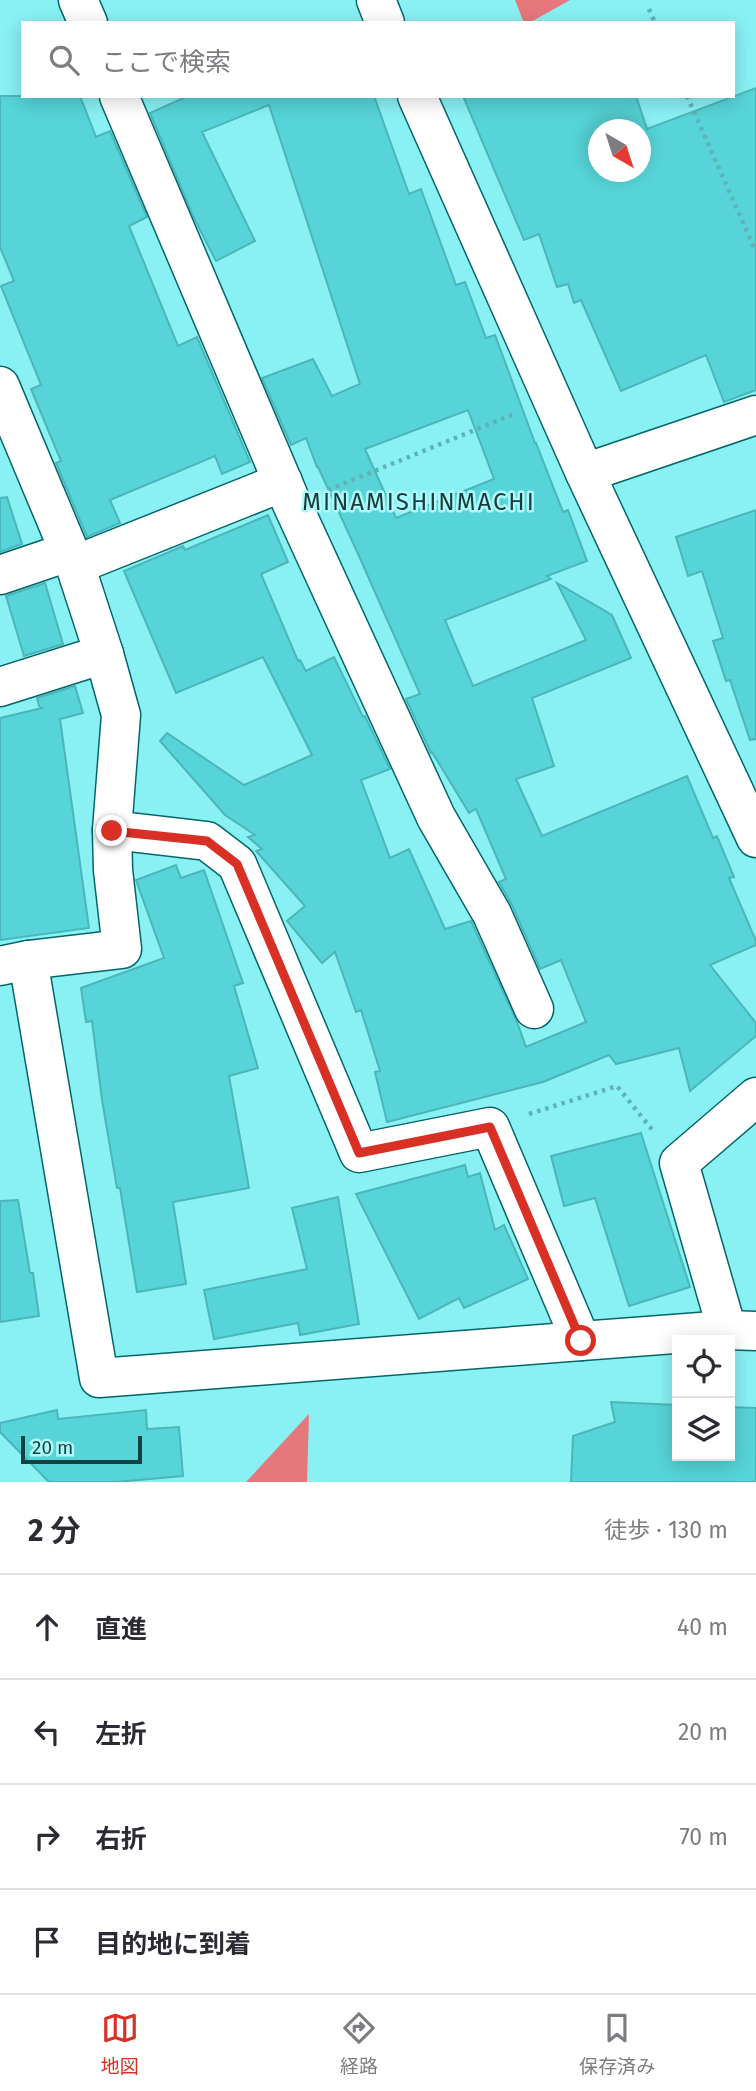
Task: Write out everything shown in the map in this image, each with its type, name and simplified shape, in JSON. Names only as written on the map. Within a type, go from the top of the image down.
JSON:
[{"type":"street","points":[[78,0],[87,21]]},
{"type":"street","points":[[376,0],[385,21]]},
{"type":"street","points":[[120,98],[288,493],[436,817],[492,914],[534,1009]]},
{"type":"street","points":[[418,98],[584,473],[756,838]]},
{"type":"street","points":[[0,386],[71,558],[104,654],[121,715],[112,831],[113,870],[122,949],[14,963],[99,1378],[741,1330],[679,1163],[756,1097]]},
{"type":"street","points":[[584,473],[756,415]]},
{"type":"street","points":[[0,575],[71,558],[288,493]]},
{"type":"street","points":[[0,687],[104,654]]},
{"type":"street","points":[[112,831],[207,841],[237,864],[359,1153],[490,1127],[581,1341]]},
{"type":"path","points":[[649,9],[654,21]]},
{"type":"path","points":[[688,98],[756,252]]},
{"type":"path","points":[[288,493],[551,399]]},
{"type":"path","points":[[490,1127],[617,1086],[679,1163]]},
{"type":"shaded area","points":[[515,0],[570,0],[533,21],[523,21]]},
{"type":"shaded area","points":[[309,1414],[307,1482],[246,1482]]},
{"type":"building","points":[[756,88],[756,390],[724,402],[706,355],[621,391],[581,300],[574,303],[568,284],[557,287],[539,234],[524,240],[464,98],[637,98],[644,119],[588,119],[588,182],[651,182],[651,127]]},
{"type":"building","points":[[0,96],[81,98],[96,137],[110,131],[147,217],[129,226],[178,346],[197,337],[250,462],[222,474],[215,456],[110,500],[120,523],[87,537],[56,463],[61,461],[31,389],[41,385],[1,286],[14,281],[0,247]]},
{"type":"building","points":[[184,98],[375,98],[409,194],[421,189],[456,285],[465,282],[486,338],[495,335],[563,512],[568,510],[587,561],[547,576],[551,579],[445,620],[473,686],[586,640],[557,583],[612,615],[631,658],[532,698],[554,766],[516,779],[542,836],[687,776],[713,838],[717,836],[734,877],[729,878],[756,941],[756,945],[710,965],[756,1023],[756,1036],[690,1091],[679,1048],[616,1064],[609,1055],[543,1082],[387,1122],[375,1072],[380,1071],[361,1010],[356,1012],[335,952],[322,963],[287,921],[305,906],[256,851],[262,849],[248,837],[255,835],[225,815],[160,741],[167,733],[244,785],[312,755],[263,657],[176,693],[124,571],[183,546],[185,550],[268,515],[288,562],[261,574],[298,661],[300,660],[306,671],[334,657],[390,769],[361,780],[390,858],[409,849],[445,929],[471,921],[526,1047],[586,1022],[561,960],[540,969],[499,882],[506,879],[476,809],[469,813],[431,753],[406,699],[420,694],[306,438],[291,445],[262,378],[313,359],[332,396],[360,384],[269,105],[202,132],[255,241],[216,261],[193,216],[150,113]],"holes":[[[468,410],[494,479],[396,518],[365,449]]]},
{"type":"building","points":[[7,497],[22,544],[0,552],[0,498]]},
{"type":"building","points":[[756,510],[756,739],[750,740],[730,680],[726,681],[713,641],[723,638],[702,571],[688,576],[676,537]]},
{"type":"building","points":[[45,583],[63,644],[24,656],[6,596]]},
{"type":"building","points":[[75,686],[83,713],[60,719],[89,928],[0,940],[0,718],[42,708],[37,698]]},
{"type":"building","points":[[176,865],[181,878],[204,870],[243,983],[234,986],[258,1068],[229,1076],[249,1188],[173,1202],[186,1284],[137,1292],[102,1100],[92,1021],[86,1022],[81,988],[164,958],[136,880]]},
{"type":"building","points":[[641,1133],[690,1287],[629,1306],[595,1198],[564,1206],[551,1156]]},
{"type":"building","points":[[465,1165],[468,1177],[480,1173],[495,1230],[504,1225],[528,1279],[464,1308],[459,1298],[419,1319],[356,1194]]},
{"type":"building","points":[[338,1197],[359,1324],[300,1335],[298,1323],[214,1339],[204,1290],[307,1269],[292,1208]]},
{"type":"building","points":[[18,1200],[39,1316],[0,1322],[0,1201]]},
{"type":"building","points":[[611,1402],[672,1405],[672,1461],[735,1461],[735,1407],[756,1408],[756,1482],[571,1482],[573,1436],[615,1422]]},
{"type":"building","points":[[57,1410],[58,1419],[146,1410],[147,1429],[179,1427],[183,1476],[116,1482],[49,1482],[0,1432],[0,1423]]},
{"type":"district","name":"MINAMISHINMACHI","points":[[419,502]]},
{"type":"route","points":[[112,831],[207,841],[237,864],[359,1153],[490,1127],[581,1341]]}]
